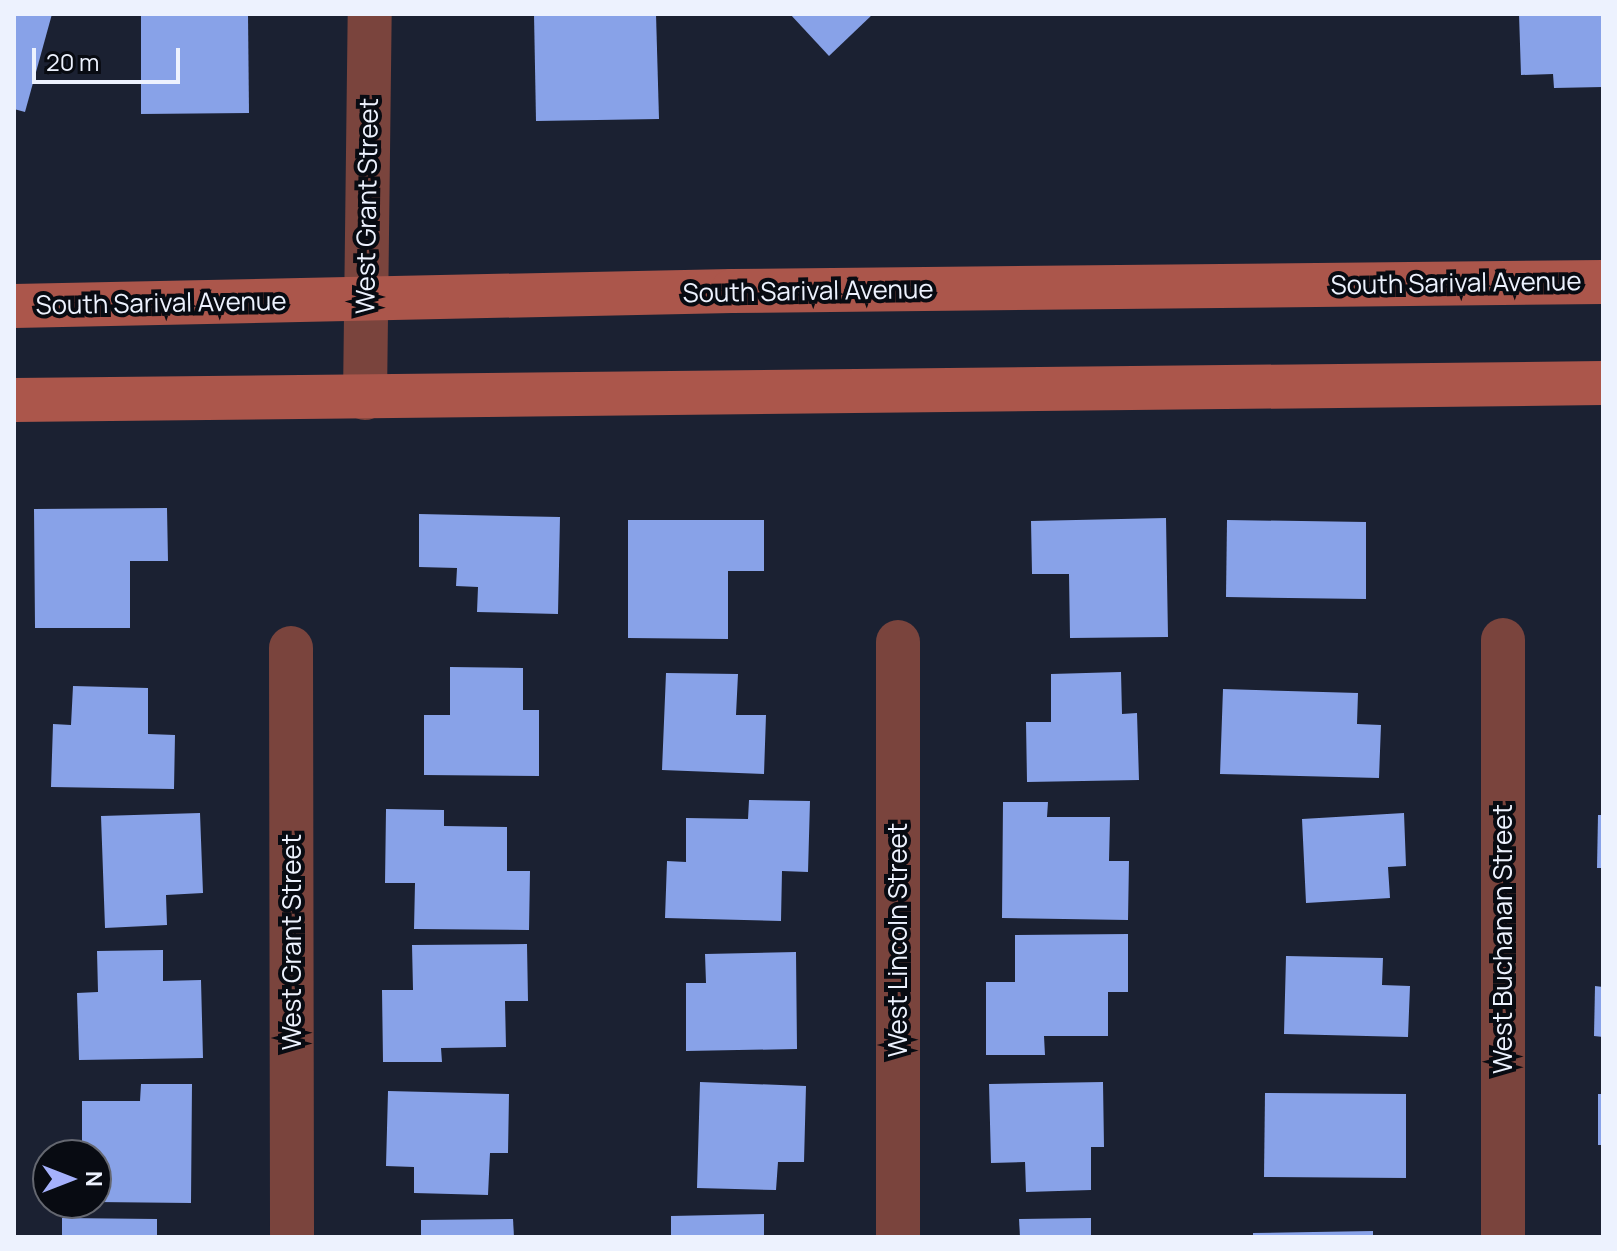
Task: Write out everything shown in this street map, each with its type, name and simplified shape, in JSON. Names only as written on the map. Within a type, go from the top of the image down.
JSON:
[{"type":"main road","name":"South Sarival Avenue","points":[[14,306],[732,291],[1603,282]]},
{"type":"main road","points":[[14,400],[1603,383]]},
{"type":"street","name":"West Grant Street","points":[[365,398],[370,14]]},
{"type":"street","name":"West Buchanan Street","points":[[1503,640],[1503,1237]]},
{"type":"street","name":"West Lincoln Street","points":[[898,642],[898,1237]]},
{"type":"street","name":"West Grant Street","points":[[291,648],[292,1237]]},
{"type":"building","points":[[14,14],[52,14],[25,112],[14,109]]},
{"type":"building","points":[[141,14],[248,14],[249,113],[141,114]]},
{"type":"building","points":[[534,14],[656,14],[659,119],[536,121]]},
{"type":"building","points":[[790,14],[873,14],[829,56]]},
{"type":"building","points":[[1519,14],[1603,14],[1603,87],[1554,88],[1553,74],[1521,75]]},
{"type":"building","points":[[167,508],[168,561],[130,561],[130,628],[35,628],[34,509]]},
{"type":"building","points":[[419,514],[560,517],[558,614],[477,612],[478,587],[456,586],[457,568],[419,567]]},
{"type":"building","points":[[1166,518],[1168,637],[1070,638],[1069,574],[1032,574],[1031,521]]},
{"type":"building","points":[[628,520],[764,520],[764,571],[728,571],[728,639],[628,638]]},
{"type":"building","points":[[1227,520],[1366,522],[1366,599],[1226,597]]},
{"type":"building","points":[[450,667],[523,668],[523,710],[539,710],[539,776],[424,775],[424,715],[450,715]]},
{"type":"building","points":[[1121,672],[1122,714],[1137,713],[1139,780],[1027,782],[1026,722],[1051,722],[1051,674]]},
{"type":"building","points":[[666,673],[738,674],[736,715],[766,715],[764,774],[662,770]]},
{"type":"building","points":[[73,686],[148,688],[148,734],[175,735],[174,789],[51,787],[53,724],[71,725]]},
{"type":"building","points":[[1223,689],[1358,693],[1357,724],[1381,725],[1379,778],[1220,774]]},
{"type":"building","points":[[749,800],[810,801],[808,872],[782,871],[781,921],[665,918],[667,861],[686,862],[686,818],[748,819]]},
{"type":"building","points":[[1003,802],[1048,802],[1047,817],[1110,817],[1109,861],[1129,861],[1128,920],[1002,918]]},
{"type":"building","points":[[386,809],[444,810],[444,826],[507,827],[507,871],[530,871],[529,930],[414,929],[415,883],[385,883]]},
{"type":"building","points":[[200,813],[203,893],[166,895],[167,925],[105,928],[101,816]]},
{"type":"building","points":[[1404,813],[1406,866],[1388,867],[1390,898],[1306,903],[1302,819]]},
{"type":"building","points":[[1598,815],[1603,815],[1603,868],[1597,868]]},
{"type":"building","points":[[1128,934],[1128,992],[1108,992],[1108,1036],[1044,1036],[1045,1055],[986,1055],[986,982],[1015,982],[1015,935]]},
{"type":"building","points":[[527,944],[528,1001],[505,1001],[506,1047],[441,1048],[442,1062],[383,1062],[382,990],[413,990],[412,945]]},
{"type":"building","points":[[163,950],[163,981],[201,980],[203,1058],[79,1060],[77,993],[98,992],[97,951]]},
{"type":"building","points":[[796,952],[797,1049],[686,1051],[686,983],[706,983],[705,954]]},
{"type":"building","points":[[1286,956],[1383,958],[1382,985],[1410,986],[1408,1037],[1284,1034]]},
{"type":"building","points":[[1595,986],[1603,987],[1603,1037],[1594,1036]]},
{"type":"building","points":[[700,1082],[806,1086],[804,1162],[778,1162],[776,1190],[697,1188]]},
{"type":"building","points":[[1103,1082],[1104,1147],[1091,1147],[1091,1190],[1026,1192],[1025,1162],[991,1163],[989,1084]]},
{"type":"building","points":[[141,1084],[192,1084],[191,1203],[112,1202],[112,1139],[82,1139],[82,1101],[140,1101]]},
{"type":"building","points":[[388,1091],[509,1094],[508,1153],[490,1153],[488,1195],[414,1193],[414,1167],[386,1166]]},
{"type":"building","points":[[1265,1093],[1406,1094],[1406,1178],[1264,1177]]},
{"type":"building","points":[[1598,1094],[1603,1094],[1603,1145],[1598,1145]]},
{"type":"building","points":[[764,1214],[764,1237],[671,1237],[671,1216]]},
{"type":"building","points":[[1091,1218],[1091,1237],[1020,1237],[1019,1219]]},
{"type":"building","points":[[62,1219],[157,1219],[157,1237],[62,1237]]},
{"type":"building","points":[[513,1219],[514,1237],[421,1237],[421,1220]]},
{"type":"building","points":[[1373,1231],[1373,1237],[1253,1237],[1253,1233]]}]
